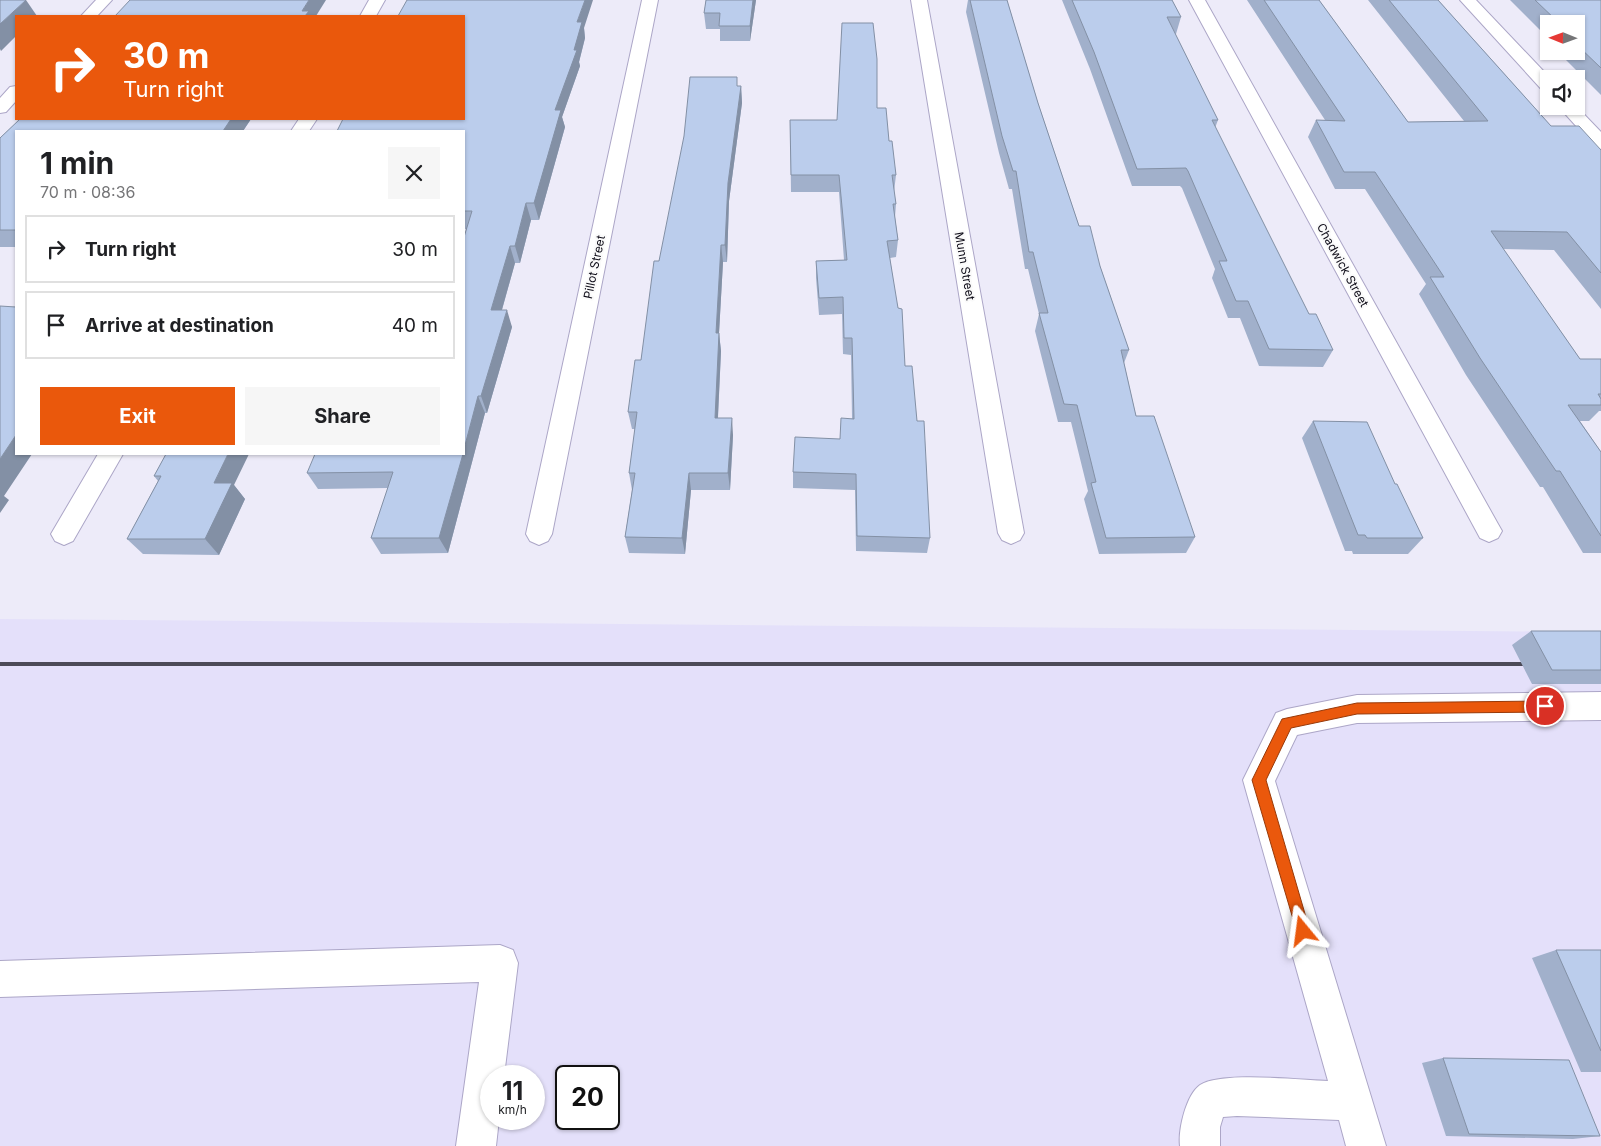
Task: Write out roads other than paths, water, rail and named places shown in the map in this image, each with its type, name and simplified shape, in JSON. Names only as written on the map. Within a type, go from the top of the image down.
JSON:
[{"type":"street","points":[[90,15],[104,0]]},
{"type":"street","points":[[369,15],[378,0]]},
{"type":"street","name":"Pillot Street","points":[[539,534],[650,0]]},
{"type":"street","name":"Munn Street","points":[[919,0],[1011,532]]},
{"type":"street","name":"Chadwick Street","points":[[1197,0],[1489,531]]},
{"type":"street","points":[[1468,0],[1540,77]]},
{"type":"street","points":[[0,108],[15,92]]},
{"type":"street","points":[[1575,115],[1601,143]]},
{"type":"street","points":[[64,534],[110,455]]},
{"type":"street","points":[[1366,1146],[1259,780],[1287,723],[1357,708],[1601,706]]},
{"type":"street","points":[[0,979],[500,963],[476,1146]]},
{"type":"street","points":[[1200,1146],[1198,1137],[1203,1112],[1212,1099],[1237,1097],[1353,1100]]},
{"type":"railway","points":[[0,664],[1535,664]]}]
